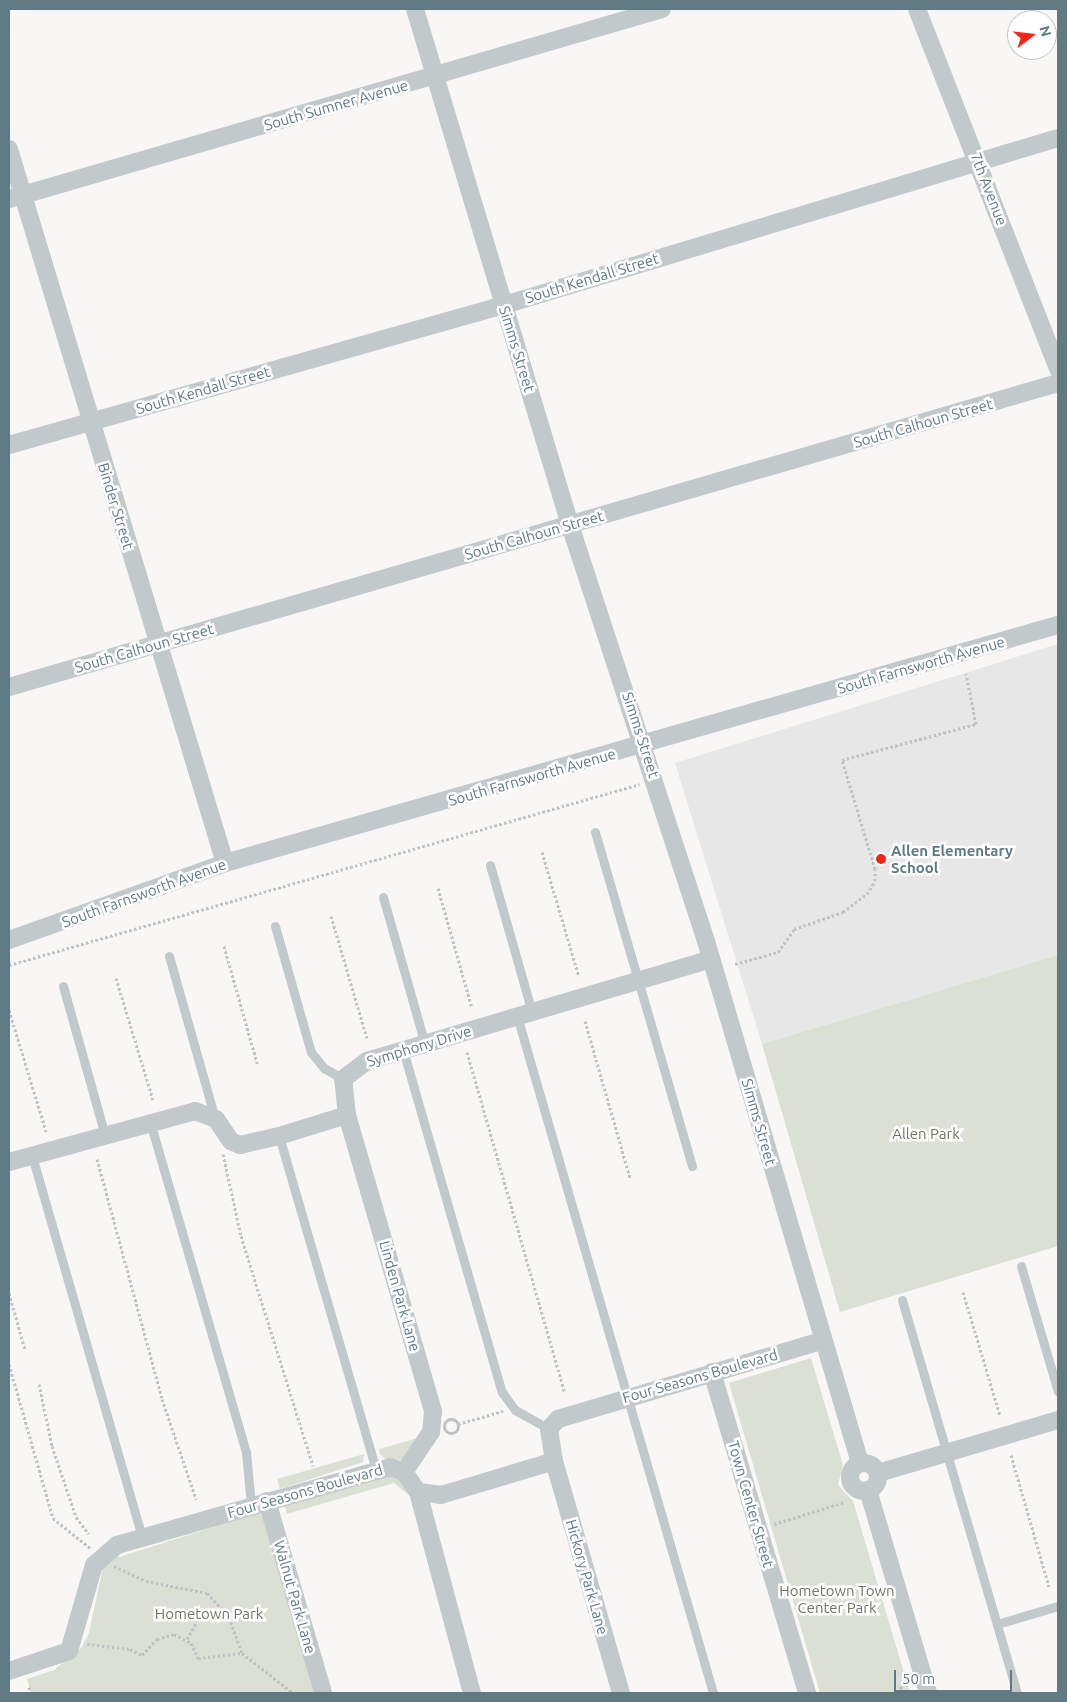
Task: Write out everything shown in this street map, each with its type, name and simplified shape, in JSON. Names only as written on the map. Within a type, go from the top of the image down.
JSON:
[{"type":"street","name":"Simms Street","points":[[415,9],[570,525],[645,745],[711,959],[821,1341],[860,1463]]},
{"type":"street","name":"South Sumner Avenue","points":[[16,197],[662,9]]},
{"type":"street","name":"7th Avenue","points":[[917,9],[979,161],[1058,369]]},
{"type":"street","name":"South Kendall Street","points":[[9,445],[504,304],[1058,138]]},
{"type":"street","name":"Binder Street","points":[[9,149],[16,197],[90,421],[225,864]]},
{"type":"street","name":"South Calhoun Street","points":[[9,688],[1058,383]]},
{"type":"street","name":"South Farnsworth Avenue","points":[[9,940],[225,864],[1058,626]]},
{"type":"street","name":"Symphony Drive","points":[[343,1079],[367,1061],[711,959]]},
{"type":"street","points":[[9,1162],[195,1111],[216,1119],[231,1141],[240,1144],[279,1136],[347,1115],[343,1079]]},
{"type":"street","name":"Linden Park Lane","points":[[347,1115],[432,1411],[431,1432],[404,1472]]},
{"type":"street","name":"Four Seasons Boulevard","points":[[549,1429],[558,1419],[821,1341]]},
{"type":"street","name":"Town Center Street","points":[[712,1372],[807,1693]]},
{"type":"street","points":[[878,1473],[1058,1420]]},
{"type":"street","points":[[472,1693],[418,1492],[441,1495],[554,1462],[549,1429]]},
{"type":"street","name":"Hickory Park Lane","points":[[554,1462],[621,1693]]},
{"type":"street","points":[[860,1463],[872,1465],[878,1473],[876,1483],[868,1490],[857,1489],[851,1482],[851,1472],[860,1463]]},
{"type":"street","name":"Four Seasons Boulevard","points":[[96,1560],[117,1545],[376,1469],[404,1472],[418,1492]]},
{"type":"street","points":[[868,1490],[928,1693]]},
{"type":"street","name":"Walnut Park Lane","points":[[259,1503],[323,1693]]},
{"type":"street","points":[[9,1671],[65,1655],[75,1640],[96,1560]]},
{"type":"lane","points":[[595,832],[692,1166]]},
{"type":"lane","points":[[490,865],[525,1014],[629,1397],[713,1693]]},
{"type":"lane","points":[[383,897],[425,1044]]},
{"type":"lane","points":[[275,926],[311,1052],[320,1065],[343,1079]]},
{"type":"lane","points":[[169,956],[216,1119]]},
{"type":"lane","points":[[63,986],[105,1135]]},
{"type":"lane","points":[[403,1050],[502,1392],[515,1410],[549,1429]]},
{"type":"lane","points":[[150,1122],[246,1452],[259,1503]]},
{"type":"lane","points":[[279,1136],[376,1469]]},
{"type":"lane","points":[[32,1156],[142,1538]]},
{"type":"lane","points":[[1021,1266],[1058,1392]]},
{"type":"lane","points":[[902,1300],[1017,1693]]},
{"type":"lane","points":[[998,1624],[1058,1606]]},
{"type":"path","points":[[734,964],[778,952],[794,929],[843,912],[867,894],[875,881],[875,869],[842,760],[976,724],[966,674]]},
{"type":"path","points":[[9,965],[648,783]]},
{"type":"path","points":[[542,852],[579,977]]},
{"type":"path","points":[[438,888],[472,1008]]},
{"type":"path","points":[[331,916],[367,1038]]},
{"type":"path","points":[[224,946],[257,1063]]},
{"type":"path","points":[[116,978],[153,1100]]},
{"type":"path","points":[[9,1010],[46,1131]]},
{"type":"path","points":[[585,1021],[630,1178]]},
{"type":"path","points":[[467,1052],[565,1393]]},
{"type":"path","points":[[221,1146],[242,1236],[312,1466]]},
{"type":"path","points":[[97,1159],[162,1398],[196,1500]]},
{"type":"path","points":[[962,1292],[1000,1415]]},
{"type":"path","points":[[9,1293],[25,1350]]},
{"type":"path","points":[[9,1364],[53,1518],[92,1550],[96,1560],[146,1581],[208,1593],[223,1608],[242,1653],[293,1693]]},
{"type":"path","points":[[39,1384],[42,1411],[76,1517],[89,1534]]},
{"type":"path","points":[[458,1424],[450,1419],[444,1427],[452,1432],[458,1424],[506,1410]]},
{"type":"path","points":[[1011,1455],[1049,1587]]},
{"type":"path","points":[[773,1524],[845,1502]]},
{"type":"path","points":[[186,1639],[197,1622]]},
{"type":"path","points":[[75,1640],[100,1648],[130,1649],[142,1655],[165,1635],[186,1639],[198,1658],[242,1653]]},
{"type":"path","points":[[898,1693],[902,1685]]},
{"type":"path","points":[[29,1687],[30,1693]]},
{"type":"shaded area","name":"Allen Elementary School","points":[[1058,644],[1058,955],[762,1044],[675,763]]},
{"type":"green space","name":"Allen Park","points":[[1058,955],[1058,1246],[840,1312],[762,1044]]},
{"type":"green space","name":"Hometown Town Center Park","points":[[811,1358],[843,1465],[838,1485],[853,1501],[910,1693],[820,1693],[729,1383]]},
{"type":"green space","points":[[418,1438],[402,1460],[385,1459],[380,1454],[379,1449]]},
{"type":"green space","points":[[364,1454],[363,1462],[280,1489],[277,1479]]},
{"type":"green space","points":[[383,1475],[399,1476],[411,1497],[394,1483],[287,1514],[284,1504],[375,1481]]},
{"type":"green space","name":"Hometown Park","points":[[258,1513],[263,1515],[316,1693],[31,1693],[27,1679],[54,1670],[81,1648],[89,1633],[104,1562],[118,1553],[119,1557]]},
{"type":"place","name":"Allen Elementary School","points":[[881,859]]}]
